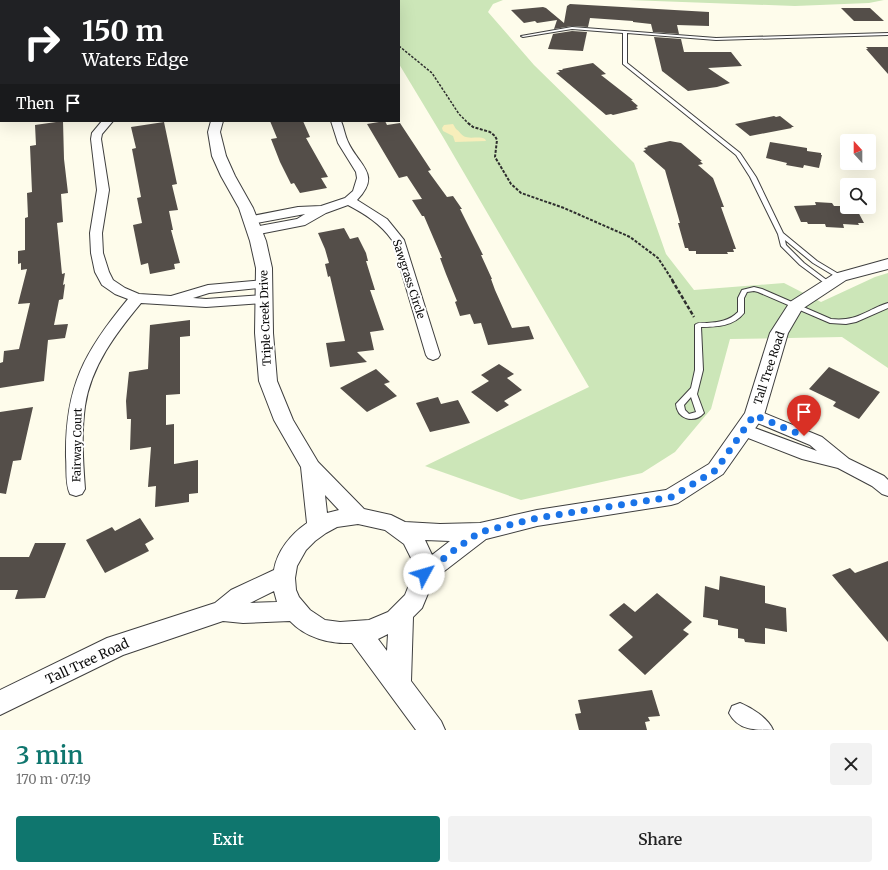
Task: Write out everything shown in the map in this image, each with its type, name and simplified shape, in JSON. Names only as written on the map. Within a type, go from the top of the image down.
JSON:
[{"type":"street","points":[[107,122],[98,133],[96,139],[103,190],[96,234],[97,253],[102,272],[107,282],[120,291],[137,298],[206,303],[264,291]]},
{"type":"street","name":"Triple Creek Drive","points":[[217,122],[214,132],[219,156],[228,176],[246,208],[264,268],[264,332],[268,381],[284,420],[311,467],[358,516]]},
{"type":"street","points":[[252,226],[301,222],[322,210],[350,201],[358,192],[364,178],[362,172],[343,143],[336,122]]},
{"type":"street","name":"Sawgrass Circle","points":[[350,201],[386,224],[394,232],[398,240],[433,355]]},
{"type":"street","name":"Tall Tree Road","points":[[403,530],[440,533],[480,532],[537,518],[671,497],[716,470],[749,423],[779,333],[796,306],[834,281],[888,264]]},
{"type":"street","name":"Fairway Court","points":[[76,489],[75,426],[81,389],[95,354],[116,323],[137,298]]},
{"type":"street","points":[[749,423],[808,455],[843,462],[878,481],[888,489]]},
{"type":"street","name":"Triple Creek Drive","points":[[311,467],[318,526]]},
{"type":"street","points":[[358,516],[383,519],[403,530],[414,540],[421,553],[424,574],[418,596],[401,615],[386,625],[359,633],[340,633],[322,629],[307,621],[295,611],[284,590],[283,576],[286,561],[304,536],[318,526],[333,520],[358,516]]},
{"type":"street","name":"Tall Tree Road","points":[[424,574],[480,532]]},
{"type":"street","name":"Tall Tree Road","points":[[222,611],[239,597],[283,576]]},
{"type":"street","name":"Tall Tree Road","points":[[0,703],[116,646],[222,611],[295,611]]},
{"type":"street","points":[[398,684],[401,615]]},
{"type":"street","points":[[359,633],[432,730]]},
{"type":"street","points":[[740,713],[762,730]]},
{"type":"lane","points":[[523,36],[572,28],[716,39],[888,34]]},
{"type":"lane","points":[[625,32],[625,63],[738,154],[753,177],[781,234],[783,245],[796,258],[834,281]]},
{"type":"lane","points":[[781,234],[808,256],[834,281]]},
{"type":"lane","points":[[796,258],[808,256]]},
{"type":"lane","points":[[695,388],[700,370],[697,337],[698,325],[725,323],[736,318],[741,313],[742,294],[749,289],[767,293],[830,321],[843,322],[868,316],[888,305]]},
{"type":"path","points":[[400,47],[429,70],[440,83],[453,107],[470,124],[495,135],[495,156],[514,188],[521,193],[564,208],[630,237],[642,244],[658,258],[667,271],[698,325]]},
{"type":"green space","points":[[400,0],[503,0],[493,4],[488,12],[534,65],[634,163],[666,254],[694,290],[784,283],[821,302],[875,277],[888,273],[888,368],[842,337],[730,339],[711,409],[675,452],[642,473],[521,500],[425,466],[589,387],[400,66]]},
{"type":"green space","points":[[628,0],[884,0],[869,3],[795,6]]},
{"type":"sand","points":[[453,124],[462,135],[468,138],[483,138],[486,141],[455,142],[453,136],[443,131],[442,128],[444,125]]},
{"type":"building","points":[[570,4],[709,12],[709,26],[677,25],[679,34],[653,32],[651,24],[633,21],[590,18],[588,27],[572,26],[554,29],[557,20],[524,23],[511,10],[543,7],[564,23],[567,6]]},
{"type":"building","points":[[841,8],[870,8],[884,21],[854,21]]},
{"type":"building","points":[[572,31],[587,32],[583,51],[548,49],[553,34]]},
{"type":"building","points":[[654,37],[681,39],[684,52],[731,52],[742,66],[708,68],[730,83],[717,87],[688,91],[662,71]]},
{"type":"building","points":[[866,47],[888,47],[888,74],[866,49],[868,49]]},
{"type":"building","points":[[593,63],[606,74],[601,75],[633,100],[631,100],[638,106],[636,107],[638,109],[613,115],[606,115],[556,73],[560,72],[558,70]]},
{"type":"building","points":[[780,116],[794,127],[750,136],[735,124]]},
{"type":"building","points":[[63,122],[64,159],[68,193],[61,194],[63,222],[57,223],[62,274],[65,273],[63,285],[65,284],[63,299],[59,300],[54,325],[68,324],[65,338],[48,340],[44,381],[0,388],[0,363],[3,362],[4,351],[19,349],[30,303],[18,304],[27,269],[21,270],[21,263],[18,264],[18,251],[25,250],[25,218],[28,217],[27,193],[32,192],[30,146],[36,145],[35,125]]},
{"type":"building","points":[[164,122],[177,184],[172,185],[178,210],[169,211],[173,230],[171,230],[180,263],[174,264],[175,269],[150,274],[148,263],[141,265],[133,225],[142,223],[137,198],[141,197],[132,149],[136,148],[131,127]]},
{"type":"building","points":[[270,122],[303,122],[310,137],[306,138],[328,177],[321,178],[327,188],[300,193],[294,183],[291,184],[271,139],[277,138]]},
{"type":"building","points":[[379,122],[386,122],[387,125],[400,123],[431,170],[428,171],[447,197],[453,196],[462,209],[460,209],[483,255],[481,255],[512,328],[529,326],[534,339],[488,345],[481,323],[474,324],[470,314],[460,316],[455,302],[457,301],[440,258],[442,258],[424,216],[422,216],[412,200],[422,199],[407,176],[399,178],[367,124]]},
{"type":"building","points":[[670,141],[681,143],[702,161],[700,161],[703,164],[698,165],[713,178],[724,207],[721,207],[736,249],[733,249],[734,252],[727,252],[728,254],[696,254],[696,251],[689,251],[688,248],[685,248],[678,223],[680,223],[665,170],[643,151],[646,150],[644,148],[648,147],[647,146]]},
{"type":"building","points":[[770,142],[807,148],[807,151],[821,153],[822,155],[819,168],[804,165],[803,168],[786,165],[787,163],[766,158]]},
{"type":"building","points":[[815,202],[832,203],[834,206],[840,206],[840,214],[859,214],[864,223],[858,223],[859,225],[843,224],[844,228],[826,227],[825,224],[808,224],[807,222],[801,222],[794,206],[816,205]]},
{"type":"building","points":[[344,228],[350,239],[358,237],[366,253],[368,261],[366,261],[375,290],[370,290],[384,330],[370,332],[374,350],[357,352],[367,362],[330,367],[326,343],[345,341],[330,276],[328,277],[325,264],[329,263],[318,233]]},
{"type":"building","points":[[190,320],[190,336],[180,337],[180,394],[166,395],[166,425],[174,424],[174,464],[198,460],[198,493],[189,494],[189,502],[155,507],[156,486],[148,487],[151,447],[130,450],[131,419],[127,419],[126,401],[129,372],[148,369],[150,325]]},
{"type":"building","points":[[499,364],[514,374],[507,378],[522,390],[504,401],[509,405],[497,412],[471,392],[489,381],[481,375]]},
{"type":"building","points":[[829,367],[880,392],[859,419],[833,406],[836,402],[809,389]]},
{"type":"building","points":[[376,369],[390,382],[384,384],[397,396],[367,412],[340,388]]},
{"type":"building","points":[[438,397],[441,404],[458,400],[470,423],[430,432],[416,403]]},
{"type":"building","points":[[33,407],[21,460],[13,461],[6,494],[0,493],[0,412]]},
{"type":"building","points":[[140,518],[154,539],[145,544],[149,551],[105,573],[86,540],[112,527],[115,531]]},
{"type":"building","points":[[35,543],[66,543],[45,598],[15,599],[18,590],[0,590],[0,557],[29,557]]},
{"type":"building","points":[[888,561],[888,642],[832,575],[850,568],[855,573]]},
{"type":"building","points":[[720,576],[765,586],[765,603],[786,608],[787,632],[765,628],[765,644],[745,642],[744,639],[738,638],[738,629],[718,625],[718,620],[703,617],[705,586],[719,590]]},
{"type":"building","points":[[657,593],[692,622],[683,630],[689,634],[645,675],[618,650],[633,637],[609,615],[624,603],[635,612]]},
{"type":"building","points":[[652,690],[660,716],[648,717],[650,721],[645,722],[647,730],[579,730],[575,714],[581,713],[578,700]]},
{"type":"route","points":[[424,574],[480,532],[537,518],[671,497],[716,470],[754,415],[804,436]]}]
